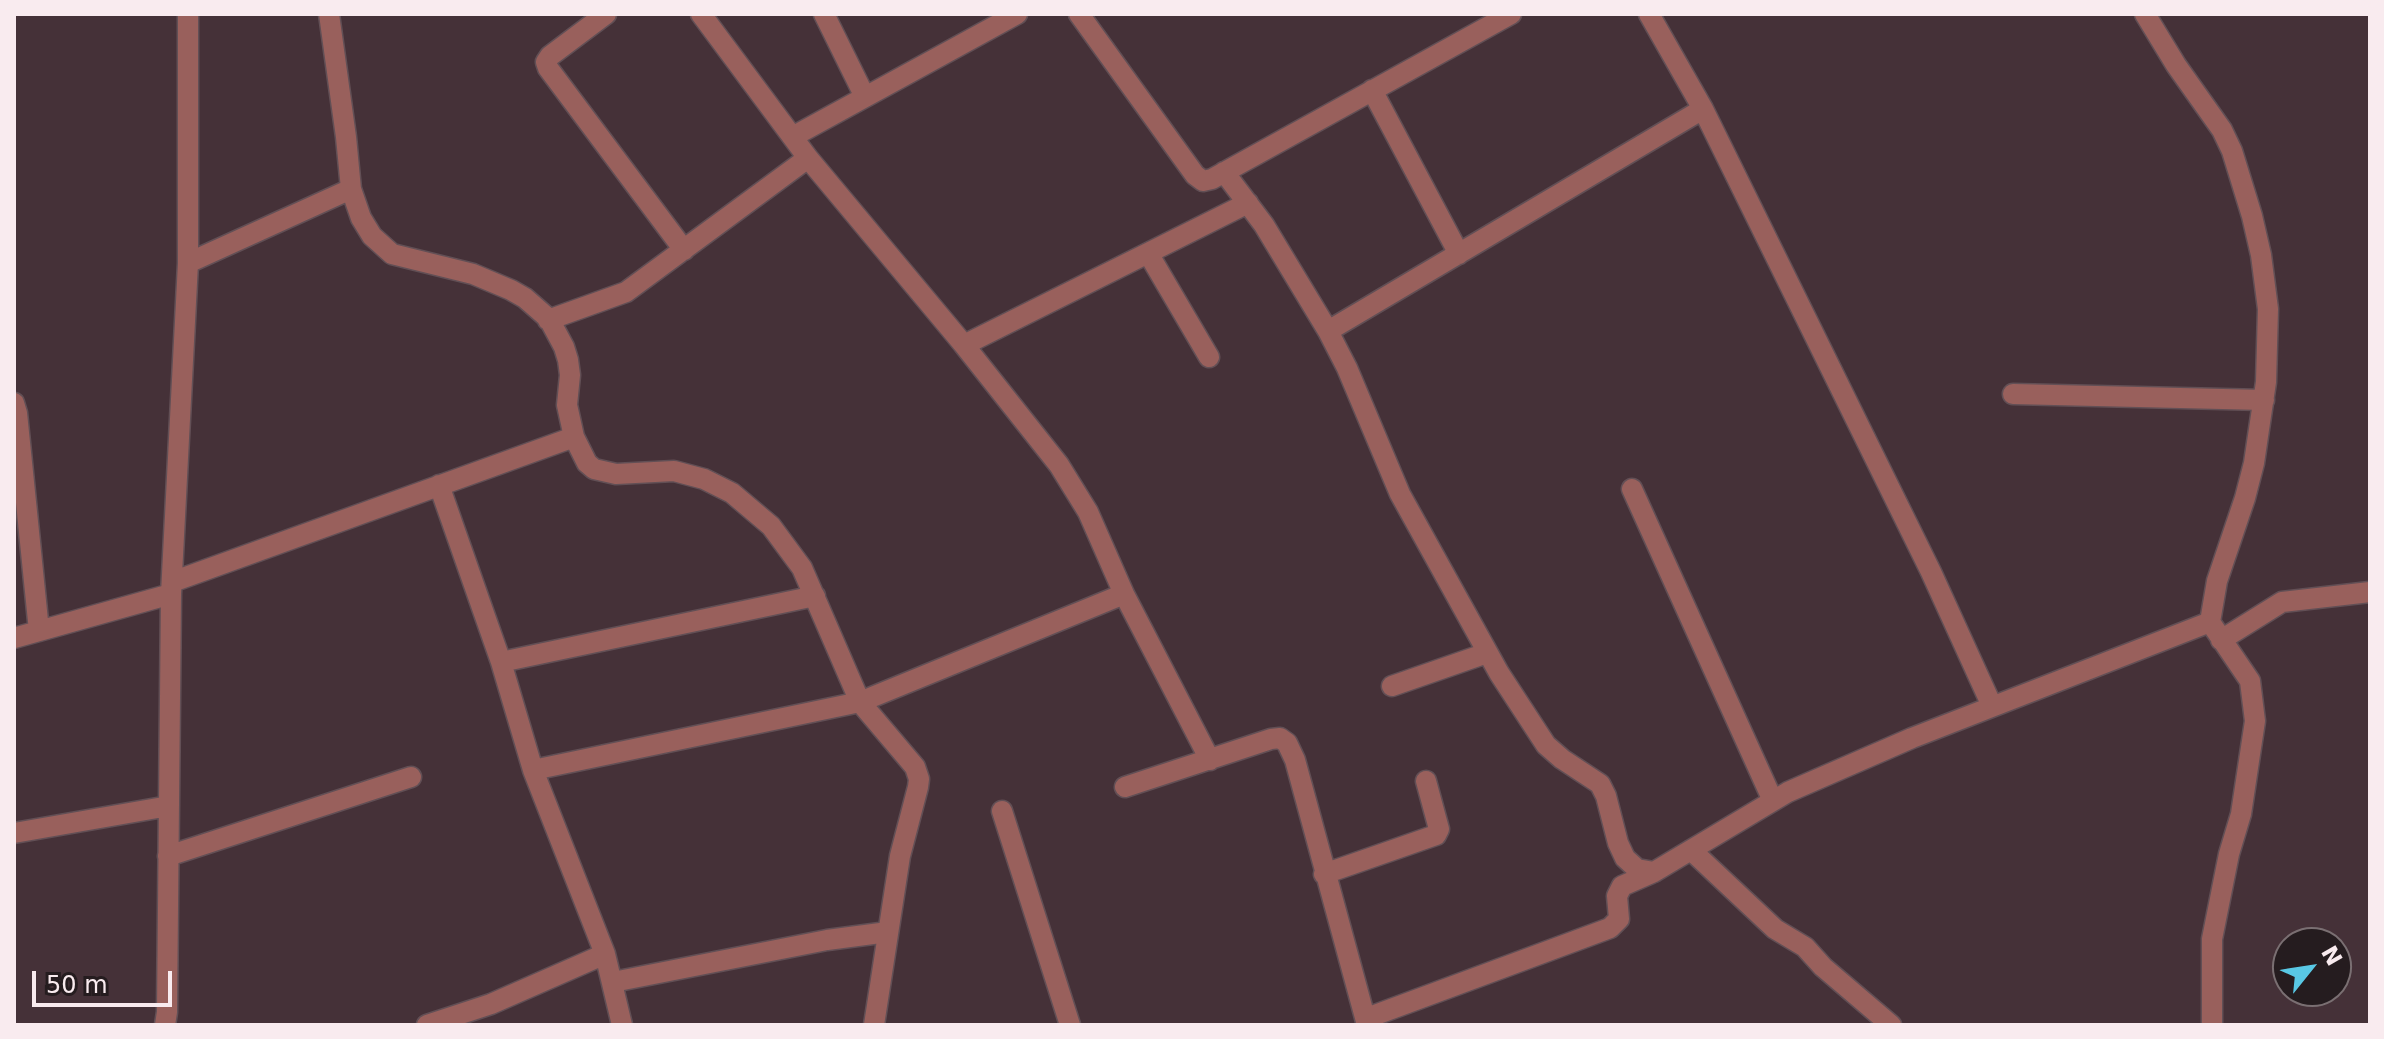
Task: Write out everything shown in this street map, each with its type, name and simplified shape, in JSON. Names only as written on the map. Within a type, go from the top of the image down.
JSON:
[{"type":"street","points":[[165,1025],[171,588],[188,263],[188,14]]},
{"type":"street","points":[[329,14],[351,189],[361,218],[381,247],[406,258],[473,274],[511,290],[525,298],[548,320],[568,360],[567,405],[574,437],[587,463],[594,469],[616,474],[674,471],[704,479],[732,493],[758,513],[784,540],[802,568],[860,702],[910,760],[919,779],[900,856],[874,1025]]},
{"type":"street","points":[[606,14],[546,62],[684,250]]},
{"type":"street","points":[[701,14],[808,158],[964,345],[1066,475],[1088,512],[1124,594],[1210,760]]},
{"type":"street","points":[[824,14],[865,97]]},
{"type":"street","points":[[794,136],[1017,14]]},
{"type":"street","points":[[1079,14],[1198,178],[1206,181],[1511,14]]},
{"type":"street","points":[[1649,14],[1703,109],[1931,572],[1992,706]]},
{"type":"street","points":[[2145,14],[2222,130],[2243,181],[2261,255],[2268,309],[2264,400],[2245,498],[2217,581],[2215,631],[2250,681],[2255,721],[2241,814],[2229,854],[2212,939],[2212,1025]]},
{"type":"street","points":[[1372,90],[1459,254]]},
{"type":"street","points":[[1328,331],[1703,109]]},
{"type":"street","points":[[548,320],[618,297],[808,158]]},
{"type":"street","points":[[1224,172],[1248,203],[1328,331],[1347,368],[1400,494],[1487,653],[1546,745],[1600,784],[1625,858],[1637,869],[1654,872]]},
{"type":"street","points":[[188,263],[351,189]]},
{"type":"street","points":[[964,345],[1248,203]]},
{"type":"street","points":[[1148,253],[1209,357]]},
{"type":"street","points":[[2013,394],[2264,400]]},
{"type":"street","points":[[14,403],[39,631]]},
{"type":"street","points":[[14,638],[171,588],[439,485],[574,437]]},
{"type":"street","points":[[439,485],[501,662],[533,770],[605,954],[622,1025]]},
{"type":"street","points":[[1632,489],[1773,801]]},
{"type":"street","points":[[1125,787],[1271,739],[1280,738],[1287,743],[1295,760],[1367,1022],[1610,928],[1619,919],[1617,896],[1620,888],[1654,872],[1773,801],[1912,738],[1992,706],[2215,631],[2282,602],[2370,592]]},
{"type":"street","points":[[533,770],[860,702],[1124,594]]},
{"type":"street","points":[[501,662],[815,596]]},
{"type":"street","points":[[1392,686],[1487,653]]},
{"type":"street","points":[[168,856],[411,777]]},
{"type":"street","points":[[1324,874],[1436,835],[1439,829],[1437,816],[1426,781]]},
{"type":"street","points":[[14,833],[169,806]]},
{"type":"street","points":[[1002,811],[1070,1025]]},
{"type":"street","points":[[1691,850],[1775,929],[1805,947],[1823,967],[1891,1025]]},
{"type":"street","points":[[613,982],[827,940],[888,932]]},
{"type":"street","points":[[427,1025],[491,1004],[605,954]]}]
